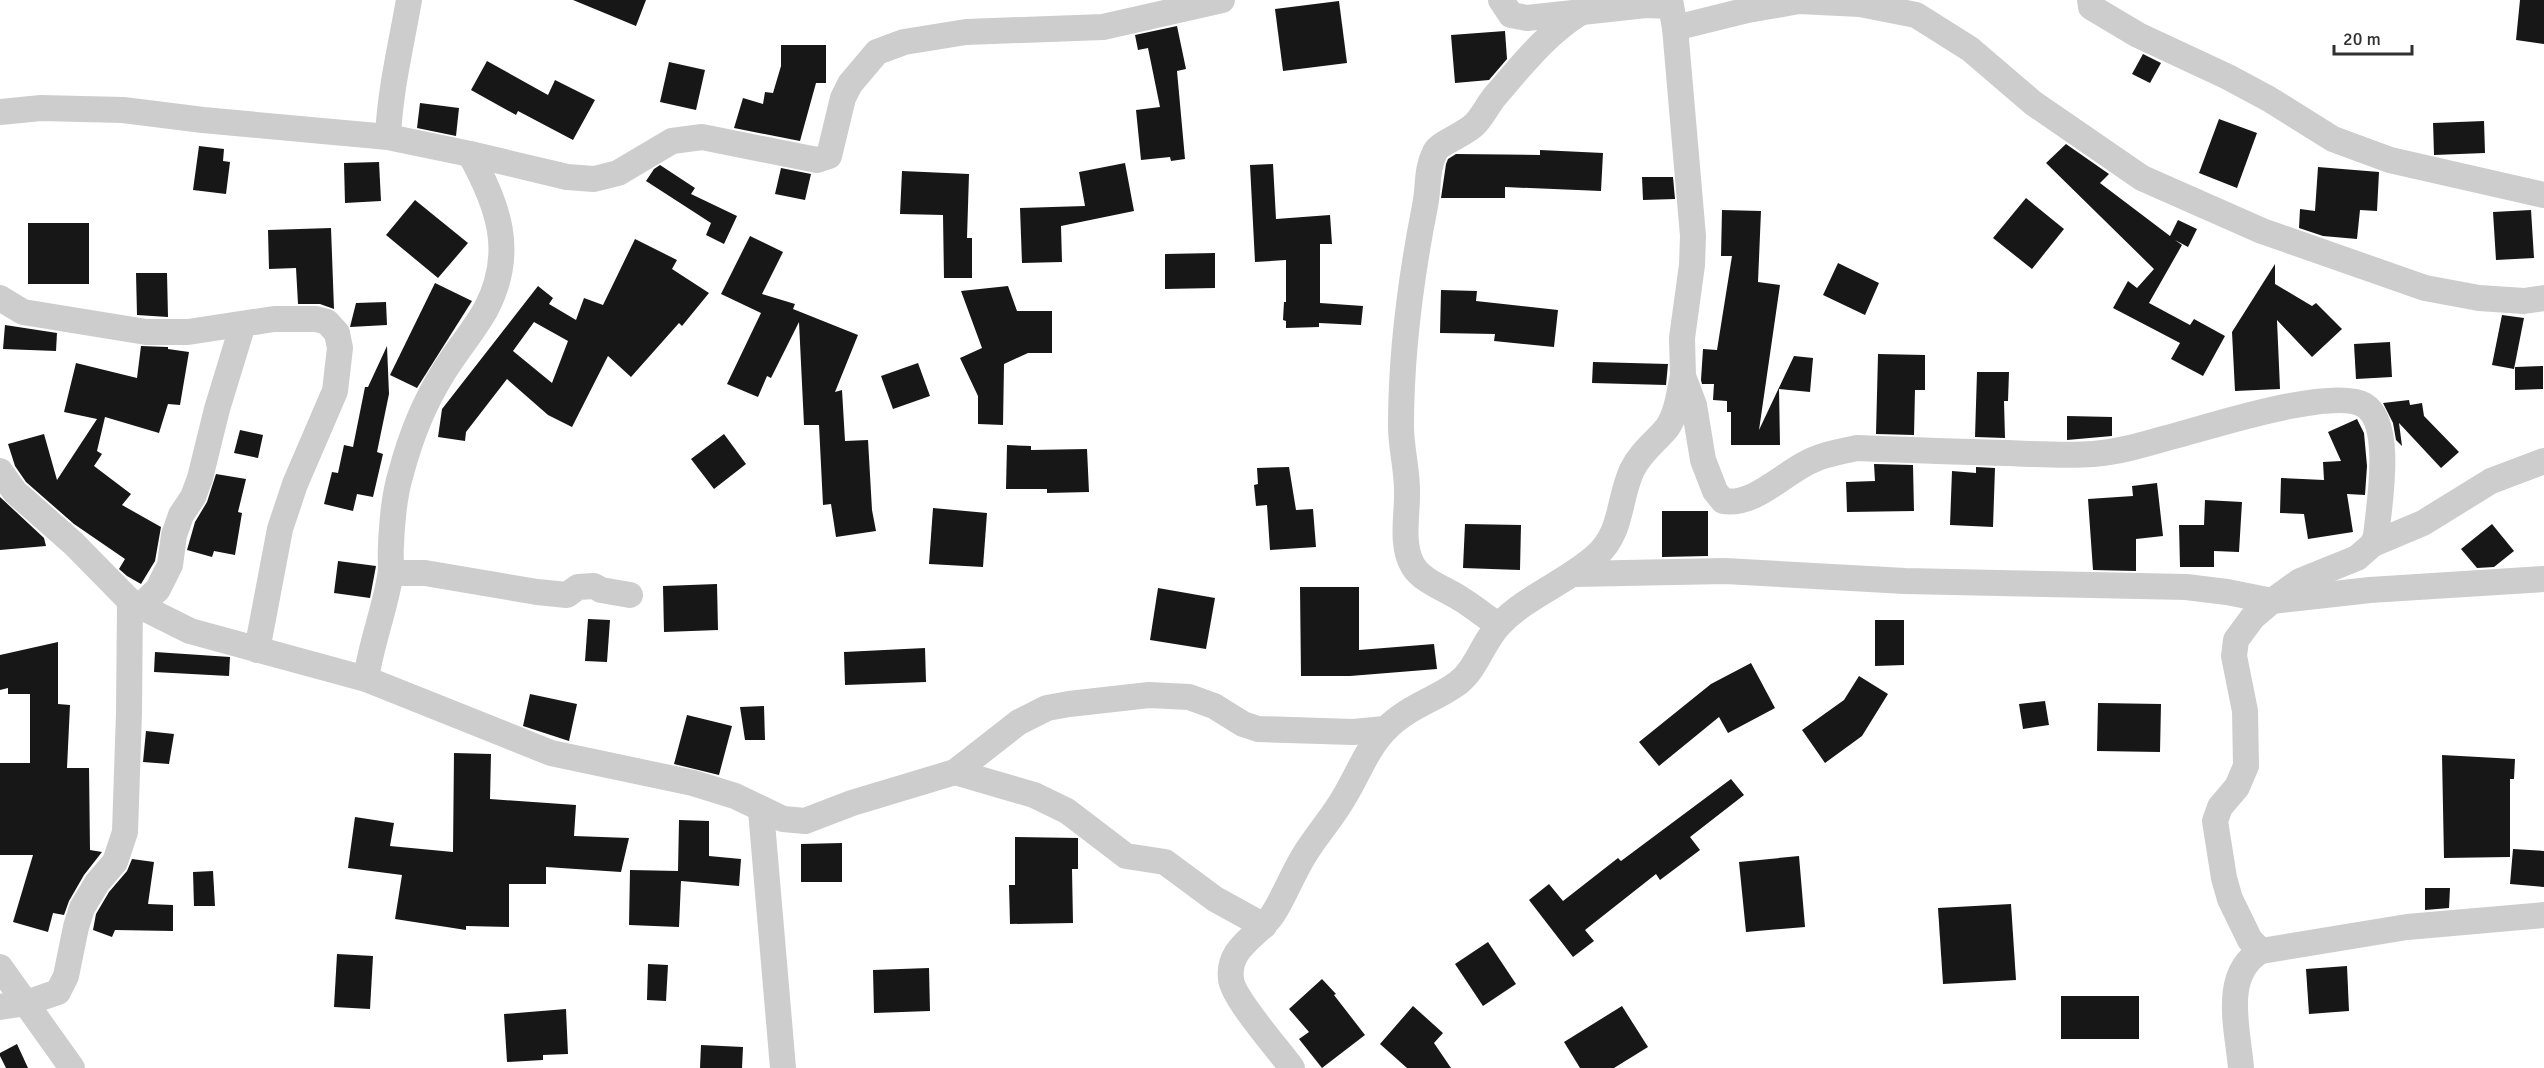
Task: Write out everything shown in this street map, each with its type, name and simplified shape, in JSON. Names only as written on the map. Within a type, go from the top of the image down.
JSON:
[{"type":"street","points":[[388,137],[389,109],[397,55],[409,0]]},
{"type":"street","points":[[0,112],[41,108],[123,110],[388,137],[567,177],[594,179],[618,173],[672,141],[702,137],[817,160],[830,156],[838,112],[850,84],[877,52],[904,42],[966,32],[1103,27],[1220,0]]},
{"type":"street","points":[[1501,0],[1507,11],[1519,17],[1646,5],[1672,12],[1748,10],[1798,1],[1860,4],[1916,15],[1970,49],[2033,103],[2142,178],[2262,231],[2425,288],[2479,298],[2524,300],[2544,298]]},
{"type":"street","points":[[2090,0],[2091,7],[2138,35],[2269,99],[2333,140],[2390,160],[2544,195]]},
{"type":"street","points":[[1292,1068],[1237,997],[1230,980],[1230,966],[1234,956],[1243,943],[1264,926],[1274,912],[1307,851],[1332,818],[1368,753],[1385,729],[1404,713],[1460,681],[1474,666],[1498,625],[1516,609],[1574,574],[1598,555],[1614,534],[1632,470],[1668,426],[1677,403],[1683,376],[1682,338],[1692,265],[1693,236],[1672,12]]},
{"type":"street","points":[[1498,625],[1463,599],[1418,572],[1408,553],[1407,487],[1401,428],[1405,346],[1416,259],[1427,197],[1429,164],[1436,149],[1458,138],[1475,124],[1495,96],[1540,44],[1552,32],[1580,13]]},
{"type":"street","points":[[366,679],[370,652],[391,573],[400,474],[420,418],[442,373],[486,310],[493,294],[502,253],[499,223],[490,190],[470,154]]},
{"type":"street","points":[[0,298],[23,312],[146,332],[188,332],[273,320],[316,319],[327,322],[337,333],[340,348],[336,391],[295,484],[280,529],[257,650]]},
{"type":"street","points":[[134,604],[158,590],[170,565],[174,535],[181,514],[193,497],[200,478],[217,409],[243,324]]},
{"type":"street","points":[[1683,376],[1694,405],[1703,460],[1709,479],[1719,497],[1728,502],[1736,502],[1759,493],[1804,464],[1827,454],[1857,448],[2095,454],[2142,445],[2237,418],[2328,400],[2363,404],[2373,413],[2381,429],[2381,471],[2376,536],[2373,544]]},
{"type":"street","points":[[2261,951],[2250,940],[2230,900],[2224,878],[2216,821],[2220,807],[2237,787],[2246,766],[2245,711],[2234,656],[2236,640],[2253,617],[2300,581],[2358,558],[2373,544],[2423,523],[2491,481],[2544,460]]},
{"type":"street","points":[[0,471],[15,492],[74,544],[134,604],[190,631],[366,679],[552,753],[693,783],[735,796],[762,811],[783,819],[804,821],[852,803],[955,772],[1019,722],[1047,708],[1149,695],[1189,697],[1203,700],[1243,724],[1258,729],[1353,732],[1385,729]]},
{"type":"street","points":[[1574,574],[1725,571],[1905,581],[2186,587],[2272,601],[2370,590],[2544,579]]},
{"type":"street","points":[[391,573],[425,573],[567,595],[578,587],[594,586],[621,595],[630,595]]},
{"type":"street","points":[[0,1007],[26,1003],[58,992],[63,984],[82,908],[97,883],[115,862],[125,832],[134,604]]},
{"type":"street","points":[[955,772],[1034,795],[1066,811],[1125,856],[1165,862],[1215,900],[1264,926]]},
{"type":"street","points":[[762,811],[783,1068]]},
{"type":"street","points":[[2241,1068],[2236,1010],[2237,977],[2250,957],[2261,951],[2407,927],[2544,915]]},
{"type":"street","points":[[0,967],[72,1068]]},
{"type":"building","points":[[573,0],[646,0],[636,26]]},
{"type":"building","points":[[2520,0],[2544,0],[2544,44],[2516,40]]},
{"type":"building","points":[[1339,1],[1347,63],[1283,71],[1275,9]]},
{"type":"building","points":[[1177,26],[1186,69],[1177,71],[1185,159],[1171,161],[1170,157],[1141,160],[1136,110],[1160,107],[1148,48],[1138,50],[1135,35]]},
{"type":"building","points":[[1505,31],[1507,59],[1489,80],[1455,83],[1451,35]]},
{"type":"building","points":[[781,45],[826,45],[826,83],[816,83],[800,141],[734,128],[743,98],[763,104],[765,92],[773,93],[781,66]]},
{"type":"building","points":[[2143,54],[2161,63],[2150,83],[2132,74]]},
{"type":"building","points":[[487,61],[548,95],[555,80],[595,100],[573,140],[518,111],[516,115],[471,90]]},
{"type":"building","points":[[669,62],[705,70],[696,110],[660,102]]},
{"type":"building","points":[[420,103],[459,108],[456,136],[417,128]]},
{"type":"building","points":[[2219,119],[2257,133],[2237,188],[2199,173]]},
{"type":"building","points":[[2484,121],[2485,153],[2434,155],[2433,123]]},
{"type":"building","points":[[2066,144],[2109,174],[2100,183],[2170,236],[2178,220],[2197,229],[2188,247],[2175,240],[2182,245],[2149,303],[2190,325],[2194,319],[2225,336],[2203,376],[2171,359],[2180,343],[2113,308],[2128,281],[2137,288],[2154,269],[2046,163]]},
{"type":"building","points":[[199,146],[224,149],[223,161],[230,162],[226,194],[193,190]]},
{"type":"building","points":[[1540,150],[1603,153],[1601,191],[1505,187],[1505,198],[1441,198],[1446,164],[1448,159],[1456,154],[1540,155]]},
{"type":"building","points":[[379,162],[381,201],[345,203],[344,163]]},
{"type":"building","points":[[1125,163],[1134,211],[1061,226],[1062,262],[1022,263],[1020,208],[1085,206],[1079,172]]},
{"type":"building","points":[[1273,164],[1276,219],[1330,215],[1332,244],[1320,244],[1320,303],[1363,306],[1361,325],[1319,323],[1319,327],[1286,328],[1286,321],[1283,320],[1284,302],[1286,302],[1286,260],[1255,262],[1250,165]]},
{"type":"building","points":[[660,165],[695,188],[691,194],[737,216],[724,244],[706,235],[711,223],[646,181],[654,169]]},
{"type":"building","points":[[2318,167],[2379,172],[2377,211],[2360,210],[2357,239],[2323,236],[2299,228],[2300,209],[2315,211]]},
{"type":"building","points":[[781,168],[811,174],[805,200],[775,194]]},
{"type":"building","points":[[902,171],[969,174],[967,238],[972,238],[972,278],[944,278],[943,215],[900,214]]},
{"type":"building","points":[[1642,177],[1673,177],[1675,199],[1643,200]]},
{"type":"building","points":[[2026,198],[2064,229],[2032,269],[1993,238]]},
{"type":"building","points":[[415,200],[468,243],[438,278],[386,235]]},
{"type":"building","points":[[1722,210],[1761,211],[1758,282],[1780,285],[1759,430],[1794,356],[1813,358],[1810,392],[1779,389],[1780,445],[1731,445],[1731,412],[1727,412],[1727,401],[1713,400],[1714,384],[1702,384],[1701,380],[1703,349],[1717,350],[1732,256],[1721,256]]},
{"type":"building","points":[[2531,210],[2534,258],[2496,260],[2493,212]]},
{"type":"building","points":[[28,223],[89,223],[89,284],[28,284]]},
{"type":"building","points":[[331,228],[334,309],[320,304],[298,304],[296,268],[269,269],[268,230]]},
{"type":"building","points":[[750,236],[783,252],[762,294],[795,304],[793,309],[858,335],[835,392],[842,390],[845,441],[868,440],[872,510],[876,531],[836,537],[831,504],[823,505],[819,425],[804,425],[799,322],[771,378],[767,376],[758,397],[727,384],[761,313],[721,294]]},
{"type":"building","points":[[635,239],[677,260],[672,269],[709,293],[682,326],[679,323],[631,377],[608,356],[572,427],[548,415],[507,379],[466,432],[465,441],[438,437],[442,409],[538,286],[553,298],[549,304],[576,320],[584,298],[603,305]],"holes":[[[534,322],[568,341],[552,383],[513,351]]]},
{"type":"building","points":[[1215,253],[1215,288],[1165,289],[1165,254]]},
{"type":"building","points":[[1838,263],[1879,283],[1865,315],[1823,295]]},
{"type":"building","points":[[2275,264],[2275,284],[2312,306],[2316,303],[2342,329],[2312,357],[2277,320],[2280,389],[2235,391],[2232,332]]},
{"type":"building","points":[[136,273],[167,273],[168,317],[137,315]]},
{"type":"building","points":[[435,283],[472,301],[417,388],[390,375]]},
{"type":"building","points":[[1008,286],[1017,311],[1052,311],[1052,353],[1028,353],[1004,364],[1003,425],[978,424],[978,396],[960,358],[982,348],[961,291]]},
{"type":"building","points":[[1441,290],[1477,291],[1476,301],[1558,310],[1554,347],[1494,341],[1495,334],[1440,333]]},
{"type":"building","points":[[386,302],[387,325],[350,327],[356,303]]},
{"type":"building","points":[[2502,315],[2524,318],[2514,369],[2492,365]]},
{"type":"building","points":[[5,325],[57,333],[56,351],[3,349]]},
{"type":"building","points":[[2390,342],[2392,377],[2356,379],[2354,344]]},
{"type":"building","points":[[141,346],[168,347],[168,349],[189,352],[180,405],[168,404],[159,433],[105,417],[97,451],[102,454],[94,466],[131,494],[122,505],[161,527],[155,561],[141,584],[119,569],[125,559],[74,524],[26,482],[15,466],[8,444],[44,434],[57,480],[97,419],[64,412],[76,363],[137,378]]},
{"type":"building","points":[[387,346],[389,394],[377,452],[383,454],[373,497],[357,494],[353,511],[324,504],[332,472],[338,473],[344,445],[353,447],[365,387],[368,387]]},
{"type":"building","points":[[1878,354],[1925,355],[1925,390],[1915,390],[1914,435],[1876,434]]},
{"type":"building","points":[[1593,362],[1668,364],[1666,385],[1592,383]]},
{"type":"building","points":[[918,363],[930,396],[893,409],[881,376]]},
{"type":"building","points":[[2543,366],[2543,389],[2515,390],[2515,367]]},
{"type":"building","points":[[1977,372],[2009,372],[2008,401],[2004,401],[2005,438],[1975,437]]},
{"type":"building","points":[[2409,400],[2410,405],[2422,403],[2424,416],[2459,452],[2441,468],[2399,423],[2402,446],[2396,440],[2393,423],[2383,403]]},
{"type":"building","points":[[2067,416],[2112,417],[2112,436],[2067,440]]},
{"type":"building","points":[[2357,419],[2364,433],[2367,466],[2365,495],[2347,494],[2353,532],[2308,539],[2304,514],[2280,513],[2281,478],[2324,480],[2323,462],[2341,461],[2328,432]]},
{"type":"building","points":[[240,430],[263,435],[258,458],[234,453]]},
{"type":"building","points":[[724,434],[746,464],[714,489],[691,459]]},
{"type":"building","points":[[1007,445],[1031,446],[1031,450],[1087,449],[1089,492],[1047,493],[1047,489],[1006,489]]},
{"type":"building","points":[[1874,464],[1913,465],[1914,511],[1847,512],[1846,482],[1875,481]]},
{"type":"building","points":[[1289,467],[1296,510],[1313,509],[1316,547],[1270,550],[1267,505],[1256,506],[1254,485],[1258,484],[1257,468]]},
{"type":"building","points":[[1976,467],[1995,468],[1993,527],[1950,525],[1952,471],[1976,473]]},
{"type":"building","points":[[216,474],[246,479],[238,512],[242,513],[235,555],[214,551],[212,557],[187,550],[195,522],[207,502]]},
{"type":"building","points":[[2157,483],[2163,536],[2136,539],[2136,571],[2093,570],[2088,499],[2133,496],[2132,486]]},
{"type":"building","points":[[0,497],[44,538],[46,546],[0,550]]},
{"type":"building","points":[[2205,500],[2242,502],[2239,552],[2214,551],[2214,567],[2180,567],[2179,525],[2204,525]]},
{"type":"building","points":[[933,508],[987,513],[983,567],[929,564]]},
{"type":"building","points":[[1662,511],[1708,511],[1708,556],[1662,557]]},
{"type":"building","points":[[1465,524],[1521,525],[1520,570],[1463,568]]},
{"type":"building","points":[[2492,524],[2514,551],[2494,567],[2477,568],[2461,549]]},
{"type":"building","points":[[338,561],[376,566],[370,598],[334,593]]},
{"type":"building","points":[[717,584],[718,630],[664,632],[663,586]]},
{"type":"building","points":[[1300,587],[1359,587],[1359,650],[1434,644],[1437,669],[1350,676],[1301,676]]},
{"type":"building","points":[[1158,588],[1215,598],[1206,649],[1150,640]]},
{"type":"building","points":[[588,619],[610,620],[607,662],[585,661]]},
{"type":"building","points":[[1875,620],[1904,620],[1904,665],[1875,666]]},
{"type":"building","points":[[58,642],[58,704],[70,705],[67,768],[89,768],[90,850],[102,852],[84,875],[64,915],[53,913],[48,932],[13,922],[33,855],[0,855],[0,763],[30,763],[30,694],[8,694],[8,688],[0,690],[0,655]]},
{"type":"building","points":[[925,648],[926,682],[845,685],[844,652]]},
{"type":"building","points":[[155,652],[230,657],[229,676],[154,672]]},
{"type":"building","points":[[1751,663],[1775,708],[1728,733],[1719,717],[1659,766],[1639,742],[1711,684]]},
{"type":"building","points":[[1859,676],[1888,694],[1862,736],[1825,763],[1802,730],[1844,700]]},
{"type":"building","points":[[530,694],[577,704],[569,741],[523,726]]},
{"type":"building","points":[[2045,701],[2049,725],[2023,729],[2019,704]]},
{"type":"building","points":[[2098,703],[2161,704],[2160,752],[2097,751]]},
{"type":"building","points":[[764,706],[765,740],[745,740],[740,707]]},
{"type":"building","points":[[687,715],[732,726],[719,775],[674,764]]},
{"type":"building","points":[[146,731],[174,734],[169,764],[143,762]]},
{"type":"building","points":[[454,753],[491,754],[490,799],[576,805],[574,836],[629,838],[621,872],[546,867],[546,884],[509,884],[509,927],[466,926],[466,930],[395,919],[402,875],[348,868],[355,817],[394,823],[390,846],[453,852]]},
{"type":"building","points":[[2442,755],[2515,759],[2514,779],[2510,779],[2510,857],[2444,858]]},
{"type":"building","points":[[1731,779],[1744,795],[1690,837],[1700,850],[1660,880],[1656,874],[1585,930],[1594,941],[1573,957],[1529,900],[1549,884],[1563,901],[1618,858],[1621,861]]},
{"type":"building","points":[[679,820],[709,821],[709,856],[741,859],[739,886],[681,881],[679,927],[629,925],[630,870],[678,871]]},
{"type":"building","points":[[1015,837],[1078,838],[1078,869],[1072,869],[1073,923],[1010,924],[1009,885],[1015,885]]},
{"type":"building","points":[[842,843],[842,882],[801,882],[801,844]]},
{"type":"building","points":[[2513,849],[2544,851],[2544,887],[2510,884]]},
{"type":"building","points":[[1799,856],[1805,927],[1746,932],[1739,862]]},
{"type":"building","points":[[132,859],[154,862],[148,904],[173,905],[173,931],[115,930],[112,937],[93,930],[96,914],[109,892],[127,871]]},
{"type":"building","points":[[213,871],[215,906],[194,906],[193,872]]},
{"type":"building","points":[[2425,888],[2450,888],[2449,908],[2425,910]]},
{"type":"building","points":[[2011,904],[2016,980],[1943,984],[1938,908]]},
{"type":"building","points":[[1488,942],[1516,984],[1483,1006],[1455,964]]},
{"type":"building","points":[[337,954],[373,956],[370,1009],[334,1007]]},
{"type":"building","points":[[648,964],[668,965],[666,1001],[647,1000]]},
{"type":"building","points":[[2347,966],[2349,1011],[2309,1014],[2306,969]]},
{"type":"building","points":[[929,968],[930,1011],[874,1013],[873,970]]},
{"type":"building","points":[[1322,979],[1336,994],[1334,995],[1365,1035],[1322,1068],[1299,1039],[1309,1032],[1289,1009]]},
{"type":"building","points":[[2061,996],[2139,996],[2139,1039],[2061,1039]]},
{"type":"building","points":[[1413,1006],[1443,1033],[1434,1043],[1451,1068],[1407,1068],[1380,1044]]},
{"type":"building","points":[[1622,1006],[1648,1047],[1614,1068],[1580,1068],[1564,1042]]},
{"type":"building","points":[[566,1009],[568,1054],[543,1055],[543,1060],[507,1062],[504,1014]]},
{"type":"building","points":[[17,1044],[28,1068],[6,1068],[0,1053]]},
{"type":"building","points":[[701,1045],[743,1047],[742,1068],[700,1068]]}]
